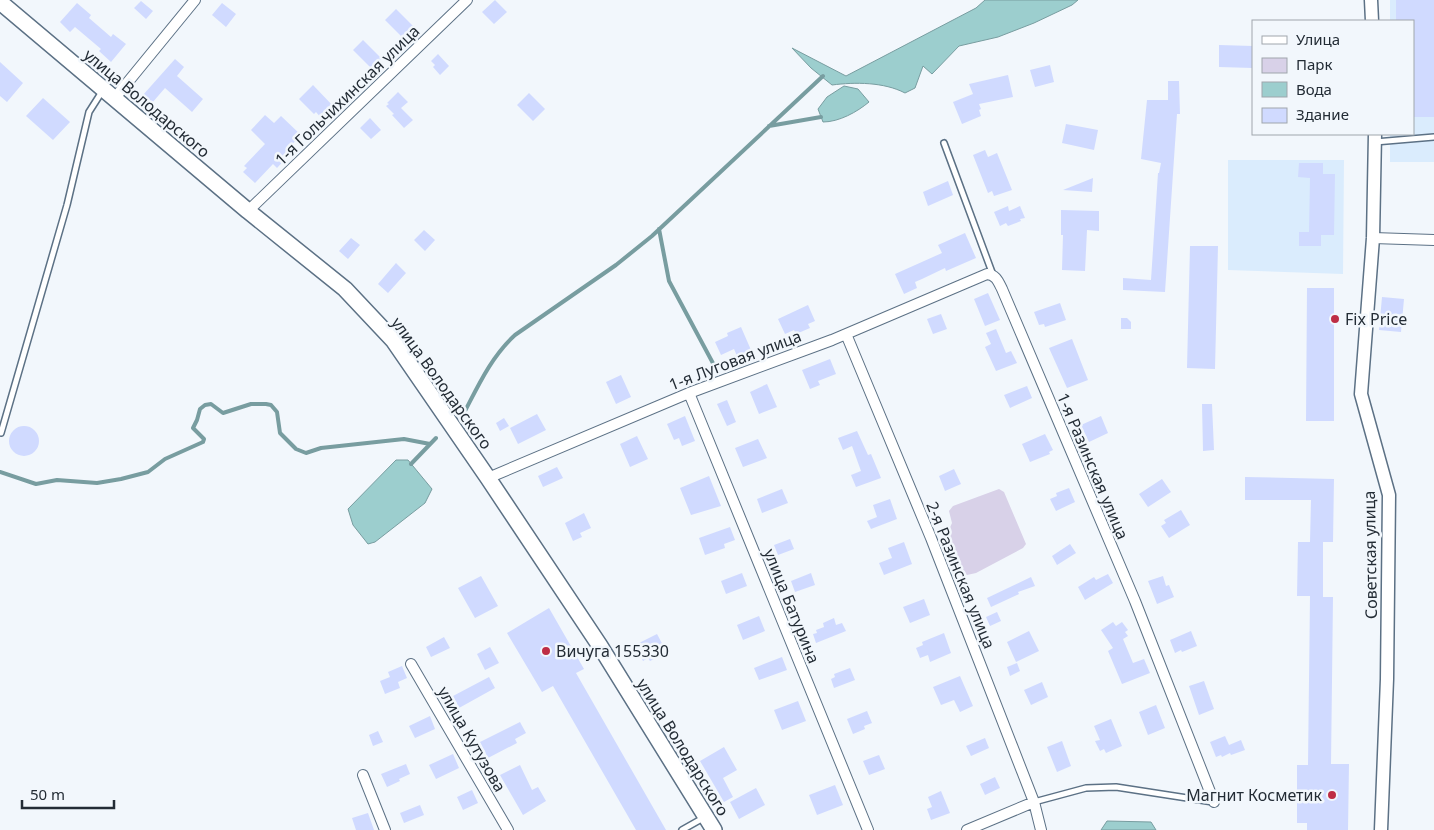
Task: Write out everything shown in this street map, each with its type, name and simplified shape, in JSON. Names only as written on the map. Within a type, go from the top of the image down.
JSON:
[{"type":"main road","name":"улица Володарского","points":[[0,2],[248,211],[345,289],[393,340],[600,646],[714,830]]},
{"type":"street","points":[[109,94],[195,0]]},
{"type":"street","name":"1-я Гольчихинская улица","points":[[248,211],[467,0]]},
{"type":"street","points":[[1371,0],[1372,20]]},
{"type":"street","name":"Советская улица","points":[[1375,138],[1373,238],[1361,394],[1388,495],[1387,679],[1382,830]]},
{"type":"street","points":[[1373,238],[1434,240]]},
{"type":"street","name":"1-я Луговая улица","points":[[488,478],[689,393],[846,334],[987,274],[993,275]]},
{"type":"street","name":"1-я Разинская улица","points":[[993,275],[1002,289],[1135,601],[1214,802]]},
{"type":"street","name":"2-я Разинская улица","points":[[846,334],[932,538],[1034,802],[1041,830]]},
{"type":"street","name":"улица Батурина","points":[[689,393],[868,830]]},
{"type":"street","name":"улица Кутузова","points":[[410,664],[508,830]]},
{"type":"street","points":[[363,775],[385,830]]},
{"type":"street","points":[[967,830],[1034,802]]},
{"type":"lane","points":[[0,433],[66,205],[89,112],[109,94]]},
{"type":"lane","points":[[1375,138],[1434,137]]},
{"type":"lane","name":"1-я Разинская улица","points":[[944,143],[993,275]]},
{"type":"lane","points":[[1034,802],[1086,788],[1116,787],[1214,802]]},
{"type":"lane","points":[[682,830],[706,817]]},
{"type":"shaded area","points":[[1390,0],[1434,0],[1434,162],[1390,162],[1390,135],[1414,135],[1414,20],[1390,20]]},
{"type":"shaded area","points":[[1228,160],[1344,160],[1343,274],[1228,270]]},
{"type":"green space","points":[[999,489],[1004,492],[1026,544],[1023,548],[976,573],[967,575],[960,569],[947,541],[947,534],[952,523],[949,511],[953,506]]},
{"type":"water","points":[[985,0],[1078,0],[1072,5],[1034,23],[998,37],[959,46],[932,74],[923,66],[915,88],[905,93],[879,85],[850,83],[832,85],[811,68],[792,48],[846,76],[976,8]]},
{"type":"water","points":[[844,86],[858,89],[869,102],[848,116],[823,122],[818,109],[827,97]]},
{"type":"water","points":[[396,460],[408,460],[432,489],[425,503],[375,542],[368,544],[353,525],[348,509]]},
{"type":"water","points":[[1107,821],[1151,822],[1156,830],[1101,830]]},
{"type":"building","points":[[495,0],[507,12],[494,24],[482,12]]},
{"type":"building","points":[[1396,0],[1434,0],[1434,117],[1414,117],[1414,20],[1396,20]]},
{"type":"building","points":[[141,1],[153,11],[146,19],[134,8]]},
{"type":"building","points":[[77,3],[91,15],[89,18],[111,37],[113,34],[126,44],[111,62],[99,51],[101,49],[75,27],[70,32],[60,22]]},
{"type":"building","points":[[222,3],[236,14],[226,27],[212,15]]},
{"type":"building","points":[[396,9],[414,27],[403,38],[385,20]]},
{"type":"building","points":[[363,40],[382,59],[372,69],[353,50]]},
{"type":"building","points":[[1219,45],[1252,46],[1252,68],[1219,67]]},
{"type":"building","points":[[438,54],[449,66],[440,75],[433,67],[435,65],[431,61]]},
{"type":"building","points":[[175,59],[184,67],[177,76],[203,99],[192,112],[165,88],[152,103],[143,95]]},
{"type":"building","points":[[0,62],[23,83],[7,102],[0,96]]},
{"type":"building","points":[[1050,65],[1054,82],[1035,87],[1030,70]]},
{"type":"building","points":[[1008,75],[1013,97],[979,104],[981,116],[962,124],[953,102],[973,94],[969,84]]},
{"type":"building","points":[[1168,81],[1179,81],[1180,114],[1177,114],[1165,292],[1123,290],[1123,278],[1151,280],[1158,173],[1161,163],[1141,159],[1147,100],[1168,100]]},
{"type":"building","points":[[313,85],[334,107],[322,119],[299,99]]},
{"type":"building","points":[[398,92],[408,102],[401,108],[413,120],[404,128],[386,106]]},
{"type":"building","points":[[529,93],[545,109],[533,121],[517,105]]},
{"type":"building","points":[[43,98],[70,122],[53,140],[26,116]]},
{"type":"building","points":[[265,115],[274,123],[281,116],[301,135],[285,152],[289,155],[277,168],[273,164],[255,183],[243,172],[247,168],[244,166],[265,144],[251,130]]},
{"type":"building","points":[[370,118],[381,130],[371,139],[360,128]]},
{"type":"building","points":[[1066,124],[1098,130],[1094,150],[1062,143]]},
{"type":"building","points":[[985,150],[988,157],[997,153],[1012,190],[994,196],[992,191],[988,193],[973,155]]},
{"type":"building","points":[[1299,163],[1323,163],[1323,174],[1335,174],[1334,235],[1321,235],[1321,246],[1299,246],[1299,232],[1309,232],[1310,178],[1298,177]]},
{"type":"building","points":[[1093,178],[1092,192],[1063,190]]},
{"type":"building","points":[[948,181],[953,195],[928,206],[923,192]]},
{"type":"building","points":[[1008,206],[1009,211],[1020,206],[1025,218],[1008,226],[1006,223],[1000,226],[994,212]]},
{"type":"building","points":[[1061,210],[1099,211],[1099,231],[1087,230],[1085,271],[1062,270],[1063,235],[1061,235]]},
{"type":"building","points":[[424,230],[435,240],[425,251],[414,240]]},
{"type":"building","points":[[965,233],[976,258],[946,271],[945,268],[915,282],[917,288],[904,294],[895,274],[942,253],[938,245]]},
{"type":"building","points":[[351,238],[360,245],[348,259],[339,251]]},
{"type":"building","points":[[1190,246],[1218,246],[1215,369],[1187,368]]},
{"type":"building","points":[[396,263],[406,273],[388,293],[378,284]]},
{"type":"building","points":[[1307,288],[1334,288],[1334,421],[1306,421]]},
{"type":"building","points":[[988,293],[1000,320],[985,326],[974,299]]},
{"type":"building","points":[[1382,297],[1404,299],[1401,332],[1379,330]]},
{"type":"building","points":[[1060,303],[1066,320],[1045,327],[1044,324],[1039,325],[1034,312]]},
{"type":"building","points":[[808,305],[815,321],[808,324],[810,328],[796,334],[794,330],[785,334],[778,319]]},
{"type":"building","points":[[941,314],[947,329],[933,334],[927,319]]},
{"type":"building","points":[[1121,318],[1127,318],[1131,322],[1131,329],[1121,329]]},
{"type":"building","points":[[741,327],[751,350],[737,356],[734,349],[721,355],[715,342],[728,336],[727,333]]},
{"type":"building","points":[[996,329],[1006,353],[1011,351],[1017,363],[996,371],[985,347],[991,344],[986,333]]},
{"type":"building","points":[[1072,339],[1088,380],[1067,388],[1049,348]]},
{"type":"building","points":[[830,359],[836,374],[818,381],[820,385],[810,389],[802,370]]},
{"type":"building","points":[[621,375],[631,397],[616,404],[606,382]]},
{"type":"building","points":[[767,384],[777,407],[759,414],[750,392]]},
{"type":"building","points":[[1027,386],[1032,398],[1010,408],[1004,395]]},
{"type":"building","points":[[727,400],[736,422],[727,426],[717,404]]},
{"type":"building","points":[[1202,404],[1212,404],[1214,450],[1203,451]]},
{"type":"building","points":[[537,414],[546,430],[518,444],[510,428]]},
{"type":"building","points":[[685,416],[695,441],[682,446],[679,438],[674,440],[667,424]]},
{"type":"building","points":[[1101,416],[1108,433],[1089,442],[1081,425]]},
{"type":"building","points":[[504,418],[509,426],[500,431],[496,423]]},
{"type":"building","points":[[24,426],[35,430],[39,441],[35,452],[24,456],[13,452],[9,441],[13,430]]},
{"type":"building","points":[[857,431],[868,455],[871,454],[881,478],[856,487],[851,475],[861,471],[852,446],[843,450],[838,438]]},
{"type":"building","points":[[1045,434],[1053,450],[1049,452],[1050,454],[1030,462],[1022,444]]},
{"type":"building","points":[[637,436],[648,459],[630,467],[620,444]]},
{"type":"building","points":[[758,439],[767,458],[743,467],[735,448]]},
{"type":"building","points":[[557,467],[563,478],[543,487],[538,476]]},
{"type":"building","points":[[954,469],[961,484],[945,491],[939,476]]},
{"type":"building","points":[[709,476],[721,506],[691,515],[680,488]]},
{"type":"building","points":[[1245,477],[1334,479],[1333,542],[1323,542],[1323,597],[1333,597],[1331,764],[1349,764],[1348,830],[1307,830],[1307,823],[1297,823],[1297,765],[1308,765],[1310,596],[1297,596],[1298,542],[1310,542],[1311,500],[1245,500]]},
{"type":"building","points":[[1162,479],[1171,492],[1148,507],[1139,494]]},
{"type":"building","points":[[1069,488],[1075,502],[1056,511],[1050,499],[1057,496],[1056,493]]},
{"type":"building","points":[[782,489],[788,503],[762,513],[757,499]]},
{"type":"building","points":[[890,499],[897,519],[871,529],[867,521],[877,517],[873,505]]},
{"type":"building","points":[[1181,510],[1190,525],[1169,538],[1161,526],[1166,523],[1164,520]]},
{"type":"building","points":[[584,513],[591,528],[580,533],[582,537],[573,541],[565,523]]},
{"type":"building","points":[[730,527],[735,540],[724,544],[725,548],[705,555],[699,538]]},
{"type":"building","points":[[790,539],[794,549],[778,555],[774,545]]},
{"type":"building","points":[[904,542],[912,564],[884,575],[879,563],[892,558],[888,548]]},
{"type":"building","points":[[1070,544],[1076,553],[1057,565],[1052,556]]},
{"type":"building","points":[[742,573],[747,586],[726,594],[721,581]]},
{"type":"building","points":[[811,573],[815,585],[795,592],[791,581]]},
{"type":"building","points":[[1108,574],[1113,583],[1085,600],[1078,587],[1094,577],[1096,580]]},
{"type":"building","points":[[481,576],[498,606],[475,618],[458,588]]},
{"type":"building","points":[[1163,576],[1166,586],[1169,585],[1174,597],[1157,604],[1148,581]]},
{"type":"building","points":[[1031,577],[1035,586],[1018,592],[1019,594],[991,607],[987,598]]},
{"type":"building","points":[[924,599],[930,615],[910,623],[903,607]]},
{"type":"building","points":[[549,608],[584,669],[576,673],[666,830],[636,830],[553,686],[542,692],[507,633]]},
{"type":"building","points":[[997,612],[1001,621],[990,626],[986,617]]},
{"type":"building","points":[[759,616],[765,631],[743,640],[737,625]]},
{"type":"building","points":[[834,618],[836,625],[842,623],[846,631],[816,643],[813,634],[817,633],[816,630],[824,627],[823,623]]},
{"type":"building","points":[[1113,622],[1116,626],[1122,622],[1128,630],[1125,632],[1128,636],[1123,639],[1133,663],[1144,659],[1150,673],[1122,684],[1108,651],[1113,648],[1101,630]]},
{"type":"building","points":[[1029,631],[1039,651],[1016,662],[1007,642]]},
{"type":"building","points":[[1191,631],[1197,646],[1175,653],[1170,640]]},
{"type":"building","points":[[944,633],[951,653],[930,662],[928,655],[920,658],[916,648],[923,645],[922,642]]},
{"type":"building","points":[[657,634],[665,649],[657,654],[658,657],[650,661],[648,658],[643,661],[635,645]]},
{"type":"building","points":[[444,637],[450,648],[431,657],[426,647]]},
{"type":"building","points":[[490,647],[499,663],[485,670],[477,654]]},
{"type":"building","points":[[782,657],[787,670],[759,680],[754,668]]},
{"type":"building","points":[[1017,663],[1020,671],[1010,676],[1007,667]]},
{"type":"building","points":[[402,666],[407,678],[398,682],[400,688],[385,694],[380,681],[390,677],[388,672]]},
{"type":"building","points":[[850,668],[855,680],[834,688],[831,679],[835,677],[834,674]]},
{"type":"building","points":[[960,676],[973,706],[960,712],[954,700],[941,705],[933,687]]},
{"type":"building","points":[[489,677],[495,688],[459,708],[453,696]]},
{"type":"building","points":[[1204,681],[1214,709],[1199,715],[1189,686]]},
{"type":"building","points":[[1042,682],[1048,697],[1031,705],[1024,690]]},
{"type":"building","points":[[798,701],[806,721],[782,730],[774,710]]},
{"type":"building","points":[[1156,705],[1165,728],[1148,735],[1139,712]]},
{"type":"building","points":[[867,711],[872,723],[864,726],[865,729],[853,734],[847,719]]},
{"type":"building","points":[[430,716],[435,729],[415,738],[409,726]]},
{"type":"building","points":[[1111,719],[1122,746],[1106,753],[1104,749],[1100,751],[1095,741],[1100,740],[1094,726]]},
{"type":"building","points":[[520,722],[526,733],[515,739],[517,743],[488,758],[480,742]]},
{"type":"building","points":[[378,731],[383,742],[373,746],[369,735]]},
{"type":"building","points":[[1225,736],[1229,745],[1241,740],[1245,750],[1231,755],[1230,753],[1222,757],[1221,755],[1216,757],[1210,742]]},
{"type":"building","points":[[985,738],[989,748],[971,756],[966,746]]},
{"type":"building","points":[[1062,741],[1071,766],[1057,772],[1047,747]]},
{"type":"building","points":[[724,747],[737,770],[723,778],[733,797],[724,802],[700,761]]},
{"type":"building","points":[[453,754],[459,768],[436,779],[429,765]]},
{"type":"building","points":[[879,755],[885,769],[869,775],[863,761]]},
{"type":"building","points":[[406,764],[410,774],[387,787],[381,774]]},
{"type":"building","points":[[520,765],[532,790],[538,787],[546,801],[523,815],[500,775]]},
{"type":"building","points":[[995,777],[1000,788],[985,795],[980,784]]},
{"type":"building","points":[[835,785],[843,805],[817,815],[809,795]]},
{"type":"building","points":[[756,788],[765,805],[739,819],[730,802]]},
{"type":"building","points":[[472,790],[478,803],[463,810],[457,797]]},
{"type":"building","points":[[941,791],[950,813],[931,820],[927,809],[932,807],[928,797]]},
{"type":"building","points":[[420,805],[424,815],[404,823],[400,813]]},
{"type":"building","points":[[368,813],[374,830],[356,830],[352,818]]},
{"type":"waterway","points":[[465,411],[493,361],[515,335],[616,265],[652,236],[823,76]]},
{"type":"waterway","points":[[769,126],[821,117]]},
{"type":"waterway","points":[[659,229],[669,281],[715,367]]},
{"type":"waterway","points":[[0,472],[36,484],[57,480],[97,483],[148,472],[165,459],[203,442],[204,439],[193,428],[200,409],[205,405],[211,404],[223,413],[251,404],[271,405],[277,412],[280,433],[296,449],[306,453],[321,448],[404,439],[430,444]]},
{"type":"waterway","points":[[411,464],[436,438]]},
{"type":"place","name":"Fix Price","points":[[1335,319]]},
{"type":"place","name":"Вичуга 155330","points":[[546,651]]},
{"type":"place","name":"Магнит Косметик","points":[[1332,795]]}]
